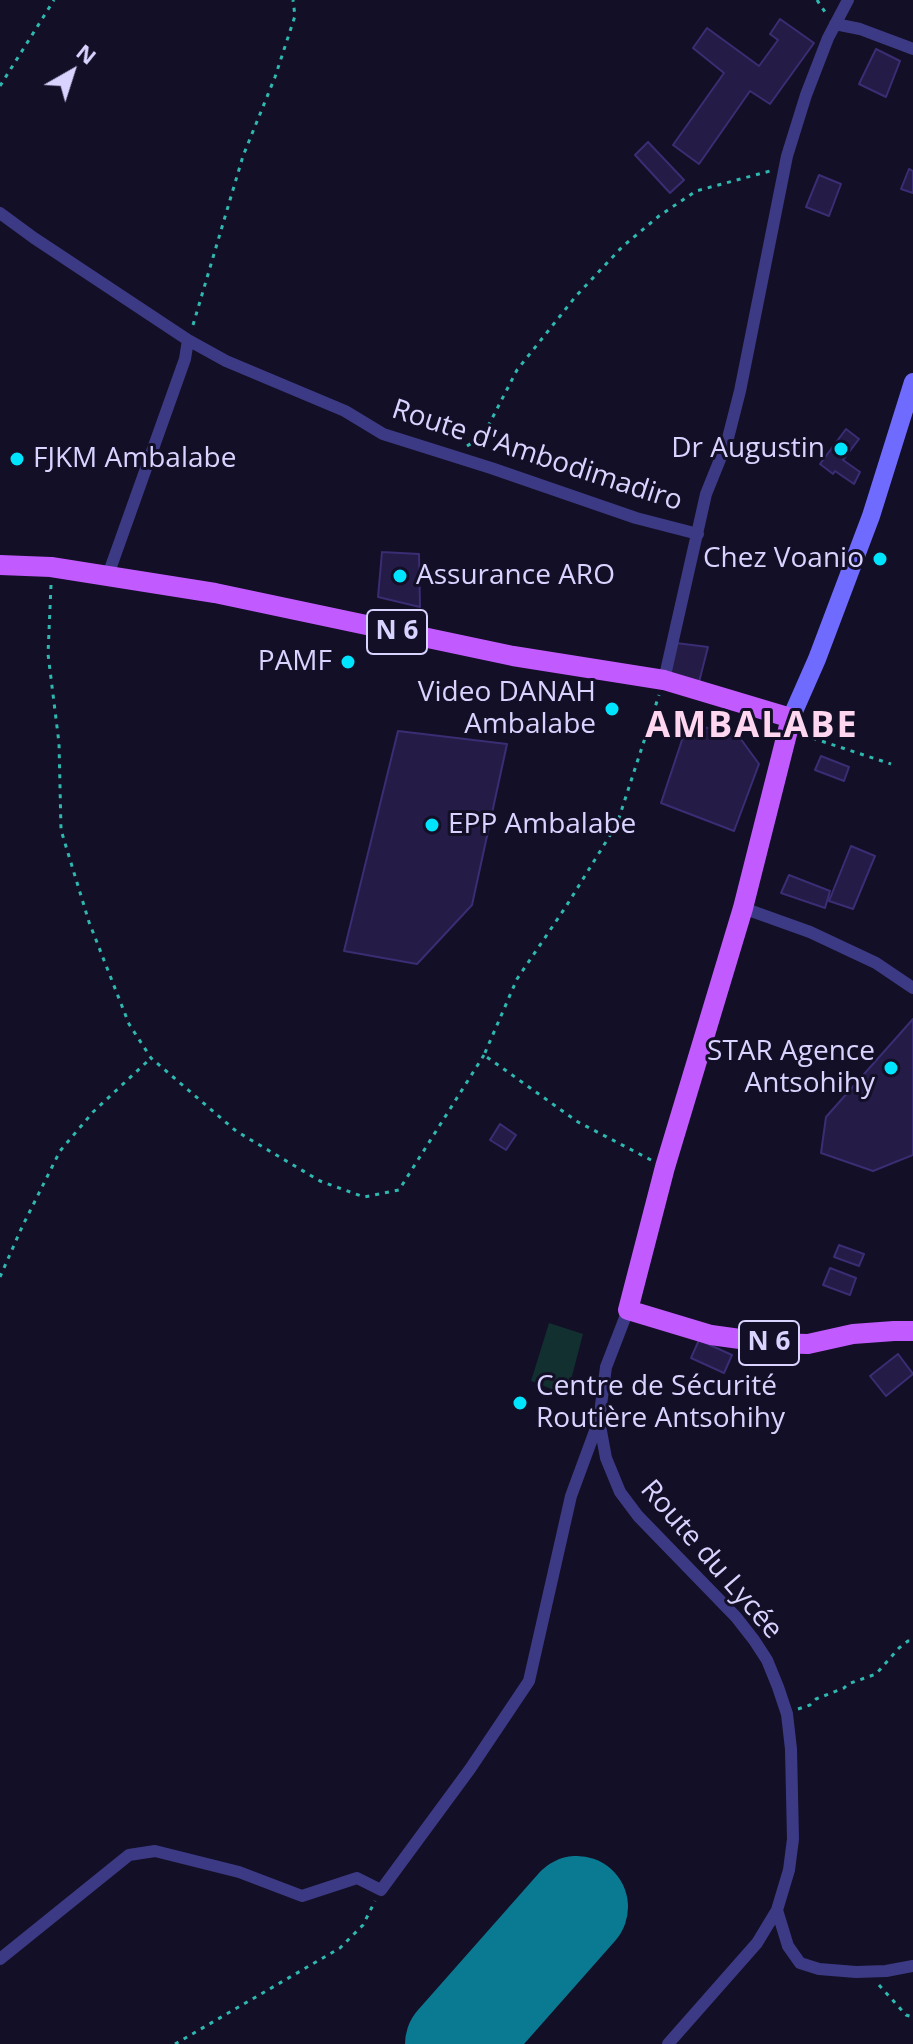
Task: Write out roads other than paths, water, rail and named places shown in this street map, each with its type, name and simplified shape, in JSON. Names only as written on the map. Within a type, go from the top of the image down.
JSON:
[{"type":"main road","name":"N 6","points":[[0,565],[110,569],[513,656],[664,680],[789,724]]},
{"type":"main road","points":[[628,1310],[665,1167],[743,908],[789,724]]},
{"type":"main road","name":"N 6","points":[[628,1310],[711,1335],[769,1343],[808,1344],[853,1334],[913,1331]]},
{"type":"street","points":[[664,680],[706,494],[727,442],[740,391],[785,167],[806,95],[848,0]]},
{"type":"street","points":[[835,24],[860,29],[913,49]]},
{"type":"street","name":"Route d'Ambodimadiro","points":[[0,213],[188,340],[226,361],[345,411],[383,434],[636,518],[698,534]]},
{"type":"street","points":[[110,569],[185,359],[188,340]]},
{"type":"street","points":[[789,724],[871,516],[913,382]]},
{"type":"street","points":[[743,908],[810,932],[876,963],[913,988]]},
{"type":"street","name":"Route du Lycée","points":[[628,1310],[606,1367],[599,1420],[606,1458],[620,1492],[638,1516],[736,1617],[767,1660],[787,1714],[791,1749],[793,1839],[789,1870],[777,1910],[757,1943],[668,2044]]},
{"type":"street","points":[[0,1959],[129,1855],[155,1851],[239,1872],[302,1896],[357,1878],[381,1890],[470,1769],[529,1681],[571,1496],[599,1420]]},
{"type":"street","points":[[777,1910],[788,1946],[800,1963],[819,1969],[864,1972],[913,1966]]},
{"type":"place","name":"Dr Augustin","points":[[841,449]]},
{"type":"place","name":"FJKM Ambalabe","points":[[17,459]]},
{"type":"place","name":"Chez Voanio","points":[[880,559]]},
{"type":"place","name":"Assurance ARO","points":[[400,576]]},
{"type":"place","name":"PAMF","points":[[348,662]]},
{"type":"place","name":"Video DANAH Ambalabe","points":[[612,709]]},
{"type":"place","name":"EPP Ambalabe","points":[[432,825]]},
{"type":"place","name":"STAR Agence Antsohihy","points":[[891,1068]]},
{"type":"place","name":"Centre de Sécurité Routière Antsohihy","points":[[520,1403]]},
{"type":"district","name":"AMBALABE","points":[[752,727]]}]
